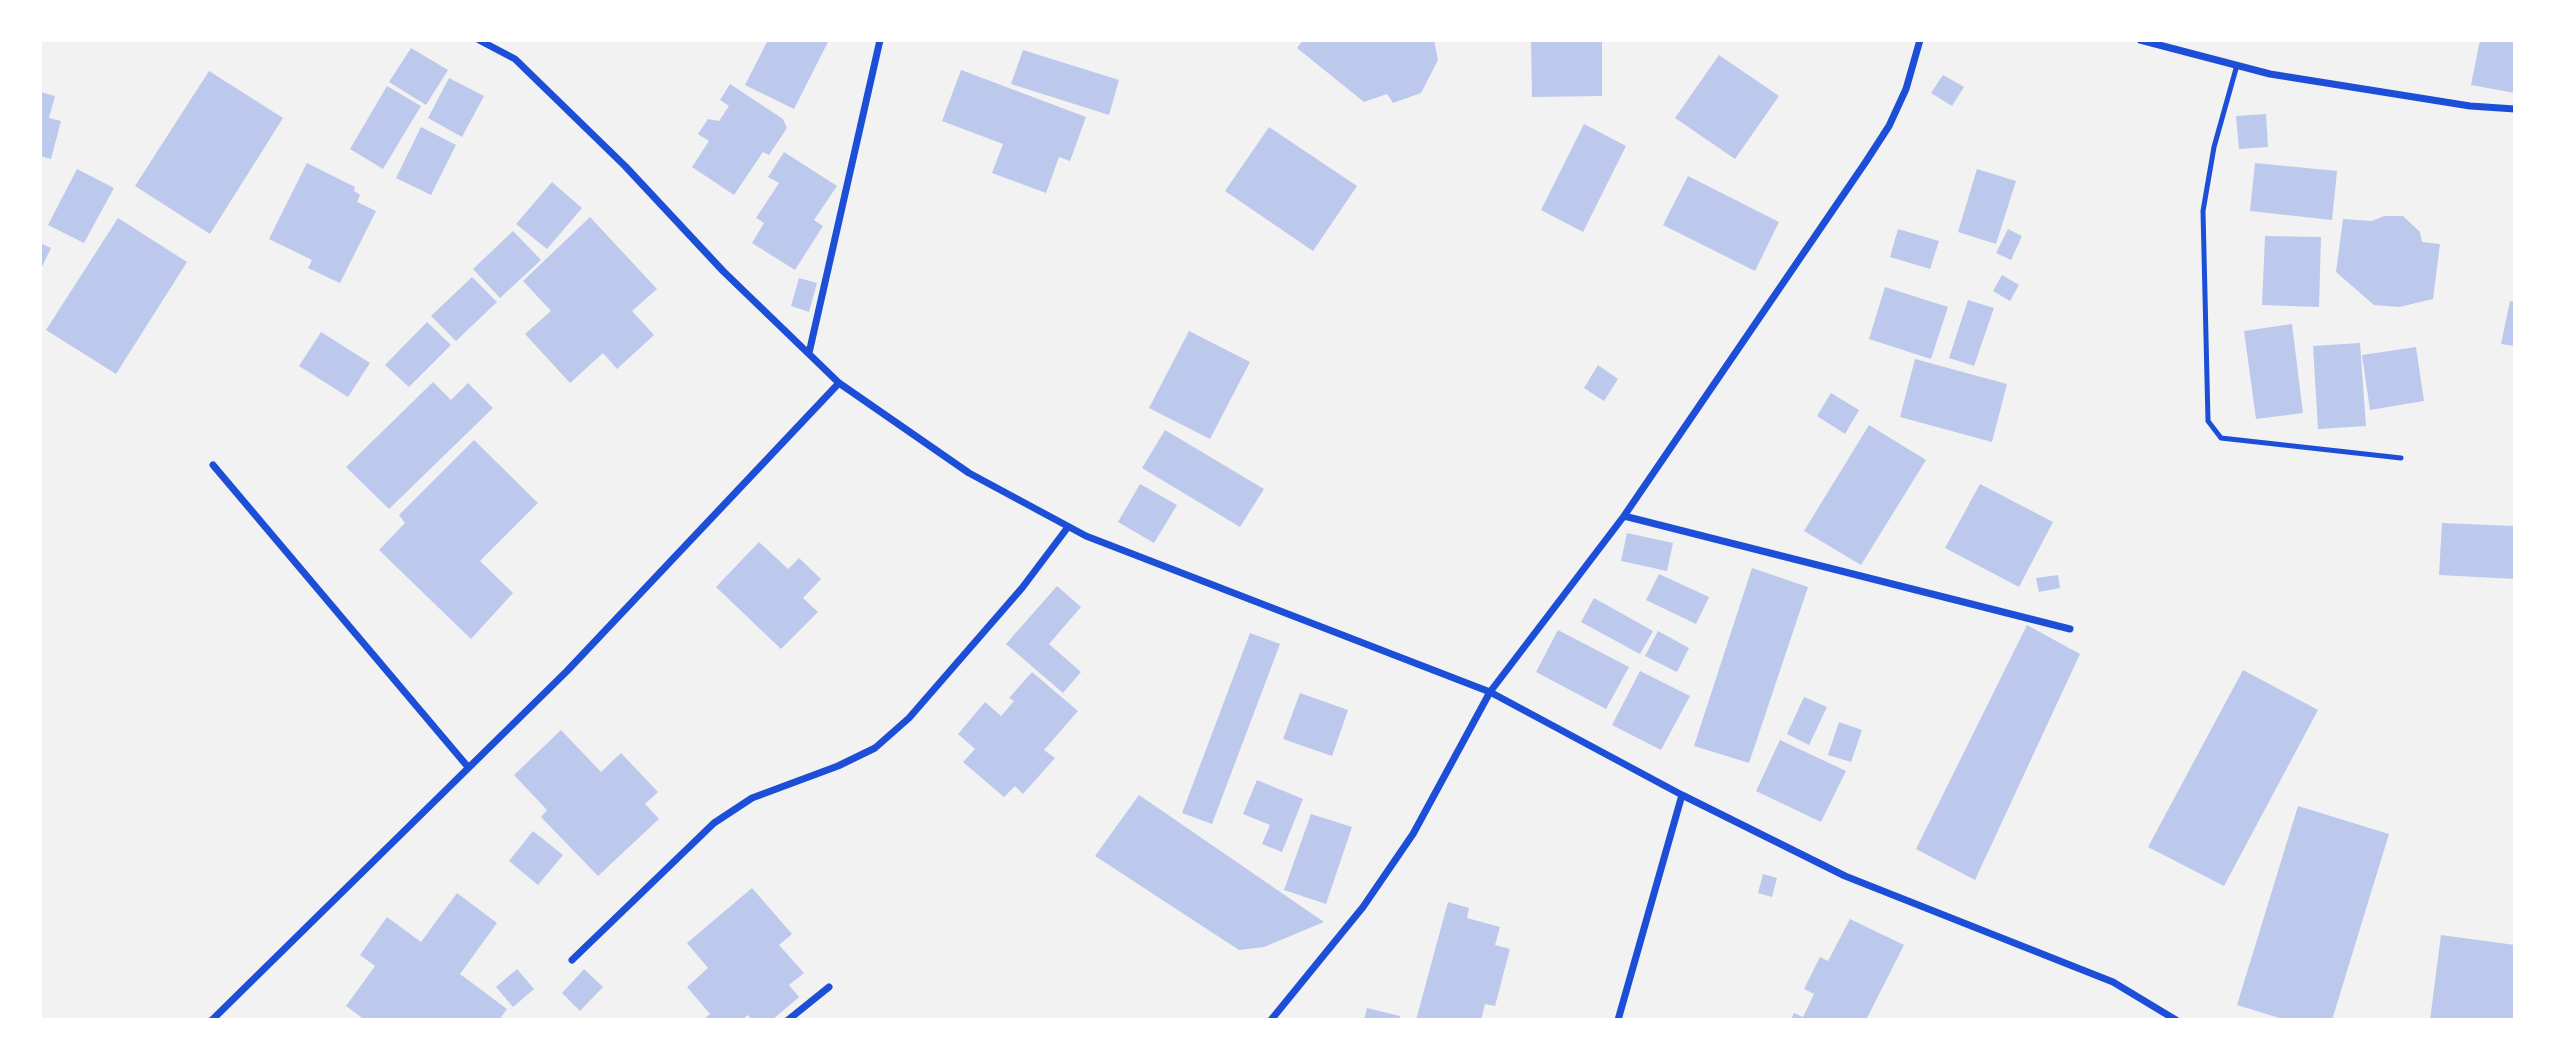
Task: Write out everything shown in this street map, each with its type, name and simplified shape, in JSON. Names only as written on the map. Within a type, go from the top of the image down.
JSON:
[{"type":"street","points":[[479,40],[514,60],[625,166],[723,271],[839,383],[968,473],[1068,527],[1490,692],[1682,795],[1845,876],[2113,982],[2176,1020]]},
{"type":"street","points":[[809,354],[880,40]]},
{"type":"street","points":[[1271,1020],[1363,907],[1413,834],[1490,692],[1624,516],[1871,154],[1906,89],[1920,40]]},
{"type":"street","points":[[2140,40],[2270,74],[2470,106],[2515,109]]},
{"type":"street","points":[[212,1020],[567,671],[839,383]]},
{"type":"street","points":[[213,465],[468,767]]},
{"type":"street","points":[[1624,516],[2070,629]]},
{"type":"street","points":[[572,960],[714,823],[752,798],[838,766],[875,748],[917,708],[1021,588],[1068,527]]},
{"type":"street","points":[[1618,1020],[1682,795]]},
{"type":"street","points":[[788,1020],[829,988]]},
{"type":"lane","points":[[2237,65],[2214,147],[2203,211],[2208,421],[2221,438],[2400,458]]},
{"type":"building","points":[[768,40],[829,40],[794,109],[745,85]]},
{"type":"building","points":[[1303,40],[1434,40],[1438,60],[1421,93],[1393,103],[1387,94],[1364,102],[1297,48]]},
{"type":"building","points":[[1531,40],[1602,40],[1602,96],[1532,97]]},
{"type":"building","points":[[2480,40],[2515,40],[2515,93],[2471,85]]},
{"type":"building","points":[[411,48],[448,70],[426,105],[389,82]]},
{"type":"building","points":[[1023,50],[1119,80],[1109,115],[1011,84]]},
{"type":"building","points":[[1719,55],[1779,96],[1735,159],[1675,118]]},
{"type":"building","points":[[961,70],[1086,117],[1070,161],[1059,157],[1046,193],[992,173],[1003,144],[942,121]]},
{"type":"building","points":[[209,71],[283,118],[210,234],[135,186]]},
{"type":"building","points":[[1943,75],[1964,87],[1952,106],[1931,93]]},
{"type":"building","points":[[449,78],[484,96],[462,137],[428,118]]},
{"type":"building","points":[[730,84],[783,119],[787,128],[769,155],[763,152],[734,195],[692,167],[709,141],[698,134],[708,119],[719,121],[729,106],[720,100]]},
{"type":"building","points":[[387,86],[421,106],[383,169],[350,149]]},
{"type":"building","points":[[40,92],[55,96],[49,118],[61,121],[51,159],[40,156]]},
{"type":"building","points":[[2266,114],[2268,147],[2239,149],[2236,116]]},
{"type":"building","points":[[1584,124],[1626,146],[1583,232],[1541,210]]},
{"type":"building","points":[[421,127],[456,145],[431,195],[396,178]]},
{"type":"building","points":[[1269,127],[1357,186],[1313,251],[1225,191]]},
{"type":"building","points":[[784,152],[837,186],[814,220],[823,226],[795,270],[752,243],[764,223],[756,218],[779,183],[768,177]]},
{"type":"building","points":[[307,163],[355,187],[354,191],[360,195],[357,202],[376,211],[340,283],[308,268],[312,260],[269,239]]},
{"type":"building","points":[[2255,163],[2337,171],[2332,220],[2250,211]]},
{"type":"building","points":[[77,169],[114,188],[84,243],[48,225]]},
{"type":"building","points":[[1977,169],[2016,181],[1996,244],[1958,232]]},
{"type":"building","points":[[1688,176],[1779,222],[1755,271],[1663,225]]},
{"type":"building","points":[[552,182],[582,208],[547,249],[516,224]]},
{"type":"building","points":[[2384,216],[2403,216],[2420,232],[2422,242],[2440,244],[2433,299],[2399,307],[2374,305],[2336,272],[2343,219],[2372,221]]},
{"type":"building","points":[[590,217],[657,289],[632,311],[654,335],[617,369],[603,353],[570,383],[525,334],[551,311],[523,281]]},
{"type":"building","points":[[118,218],[187,262],[116,374],[46,330]]},
{"type":"building","points":[[1898,229],[1939,241],[1930,269],[1890,257]]},
{"type":"building","points":[[2008,229],[2022,236],[2011,260],[1996,253]]},
{"type":"building","points":[[513,231],[541,260],[500,298],[473,269]]},
{"type":"building","points":[[2265,236],[2321,237],[2319,307],[2262,305]]},
{"type":"building","points":[[40,243],[51,248],[40,271]]},
{"type":"building","points":[[2002,275],[2019,285],[2010,301],[1993,291]]},
{"type":"building","points":[[472,277],[497,302],[456,341],[431,316]]},
{"type":"building","points":[[799,278],[817,283],[809,312],[791,306]]},
{"type":"building","points":[[1885,287],[1948,307],[1931,359],[1869,339]]},
{"type":"building","points":[[1968,300],[1994,308],[1974,366],[1949,358]]},
{"type":"building","points":[[2510,301],[2515,302],[2515,346],[2501,344]]},
{"type":"building","points":[[427,322],[451,345],[409,387],[385,365]]},
{"type":"building","points":[[2292,324],[2303,413],[2256,419],[2244,331]]},
{"type":"building","points":[[1189,331],[1250,362],[1210,439],[1149,408]]},
{"type":"building","points":[[321,332],[370,363],[348,397],[299,366]]},
{"type":"building","points":[[2360,343],[2366,426],[2318,429],[2313,346]]},
{"type":"building","points":[[2416,347],[2424,401],[2370,410],[2362,355]]},
{"type":"building","points":[[1915,359],[2007,384],[1992,442],[1900,417]]},
{"type":"building","points":[[1598,365],[1618,379],[1604,401],[1584,388]]},
{"type":"building","points":[[433,382],[451,400],[468,383],[493,408],[389,509],[346,467]]},
{"type":"building","points":[[1831,393],[1859,410],[1845,434],[1817,416]]},
{"type":"building","points":[[1869,425],[1926,460],[1861,565],[1804,531]]},
{"type":"building","points":[[1165,430],[1264,489],[1240,527],[1142,468]]},
{"type":"building","points":[[474,440],[538,503],[480,561],[513,593],[471,639],[379,550],[405,523],[399,515]]},
{"type":"building","points":[[1140,484],[1177,505],[1154,543],[1118,522]]},
{"type":"building","points":[[1980,484],[2053,522],[2019,587],[1945,548]]},
{"type":"building","points":[[2442,523],[2515,526],[2515,579],[2439,575]]},
{"type":"building","points":[[1627,533],[1673,543],[1667,571],[1621,561]]},
{"type":"building","points":[[759,542],[788,569],[799,558],[821,579],[803,598],[818,612],[781,649],[716,587]]},
{"type":"building","points":[[1752,568],[1808,587],[1749,763],[1694,746]]},
{"type":"building","points":[[1659,574],[1709,597],[1696,624],[1646,600]]},
{"type":"building","points":[[2058,575],[2060,588],[2039,592],[2036,578]]},
{"type":"building","points":[[1057,586],[1081,607],[1049,644],[1081,672],[1063,693],[1006,644]]},
{"type":"building","points":[[1594,598],[1653,631],[1640,654],[1581,622]]},
{"type":"building","points":[[2027,625],[2080,654],[1975,880],[1916,849]]},
{"type":"building","points":[[1558,630],[1629,667],[1606,709],[1536,672]]},
{"type":"building","points":[[1658,631],[1689,648],[1677,672],[1645,656]]},
{"type":"building","points":[[1250,633],[1280,644],[1212,824],[1182,813]]},
{"type":"building","points":[[2243,670],[2318,710],[2224,886],[2148,847]]},
{"type":"building","points":[[1640,671],[1690,696],[1661,750],[1612,725]]},
{"type":"building","points":[[1032,672],[1078,711],[1044,750],[1055,758],[1023,794],[1015,786],[1004,797],[963,762],[975,749],[958,734],[985,702],[1001,716],[1014,701],[1009,698]]},
{"type":"building","points":[[1300,693],[1348,710],[1332,756],[1283,739]]},
{"type":"building","points":[[1804,697],[1827,707],[1809,745],[1787,734]]},
{"type":"building","points":[[1839,722],[1862,730],[1851,762],[1828,755]]},
{"type":"building","points":[[561,730],[601,772],[621,753],[658,792],[645,804],[659,819],[598,876],[541,817],[547,810],[514,775]]},
{"type":"building","points":[[1780,740],[1846,771],[1821,822],[1756,791]]},
{"type":"building","points":[[1257,780],[1303,799],[1282,852],[1262,844],[1270,825],[1243,814]]},
{"type":"building","points":[[1139,795],[1324,922],[1264,947],[1239,950],[1095,856]]},
{"type":"building","points":[[2298,806],[2389,834],[2332,1020],[2286,1020],[2237,1005]]},
{"type":"building","points":[[1311,814],[1352,827],[1326,904],[1284,890]]},
{"type":"building","points":[[533,831],[563,855],[538,885],[509,861]]},
{"type":"building","points":[[1763,874],[1777,878],[1772,897],[1758,893]]},
{"type":"building","points":[[752,888],[792,934],[779,945],[804,973],[789,985],[799,997],[772,1020],[751,1020],[748,1015],[742,1020],[703,1020],[710,1014],[687,987],[708,968],[687,943]]},
{"type":"building","points":[[457,893],[497,923],[460,974],[507,1009],[499,1020],[365,1020],[346,1006],[375,966],[360,955],[387,917],[421,942]]},
{"type":"building","points":[[1448,902],[1469,908],[1467,918],[1500,927],[1495,945],[1510,949],[1495,1006],[1485,1004],[1481,1020],[1416,1020]]},
{"type":"building","points":[[1850,919],[1904,945],[1866,1020],[1791,1020],[1794,1013],[1803,1017],[1814,994],[1804,989],[1820,957],[1828,961]]},
{"type":"building","points":[[2441,935],[2515,945],[2515,1020],[2430,1020]]},
{"type":"building","points":[[517,969],[534,989],[513,1007],[496,987]]},
{"type":"building","points":[[584,969],[603,987],[580,1011],[562,993]]},
{"type":"building","points":[[1367,1008],[1400,1016],[1399,1020],[1364,1020]]}]
